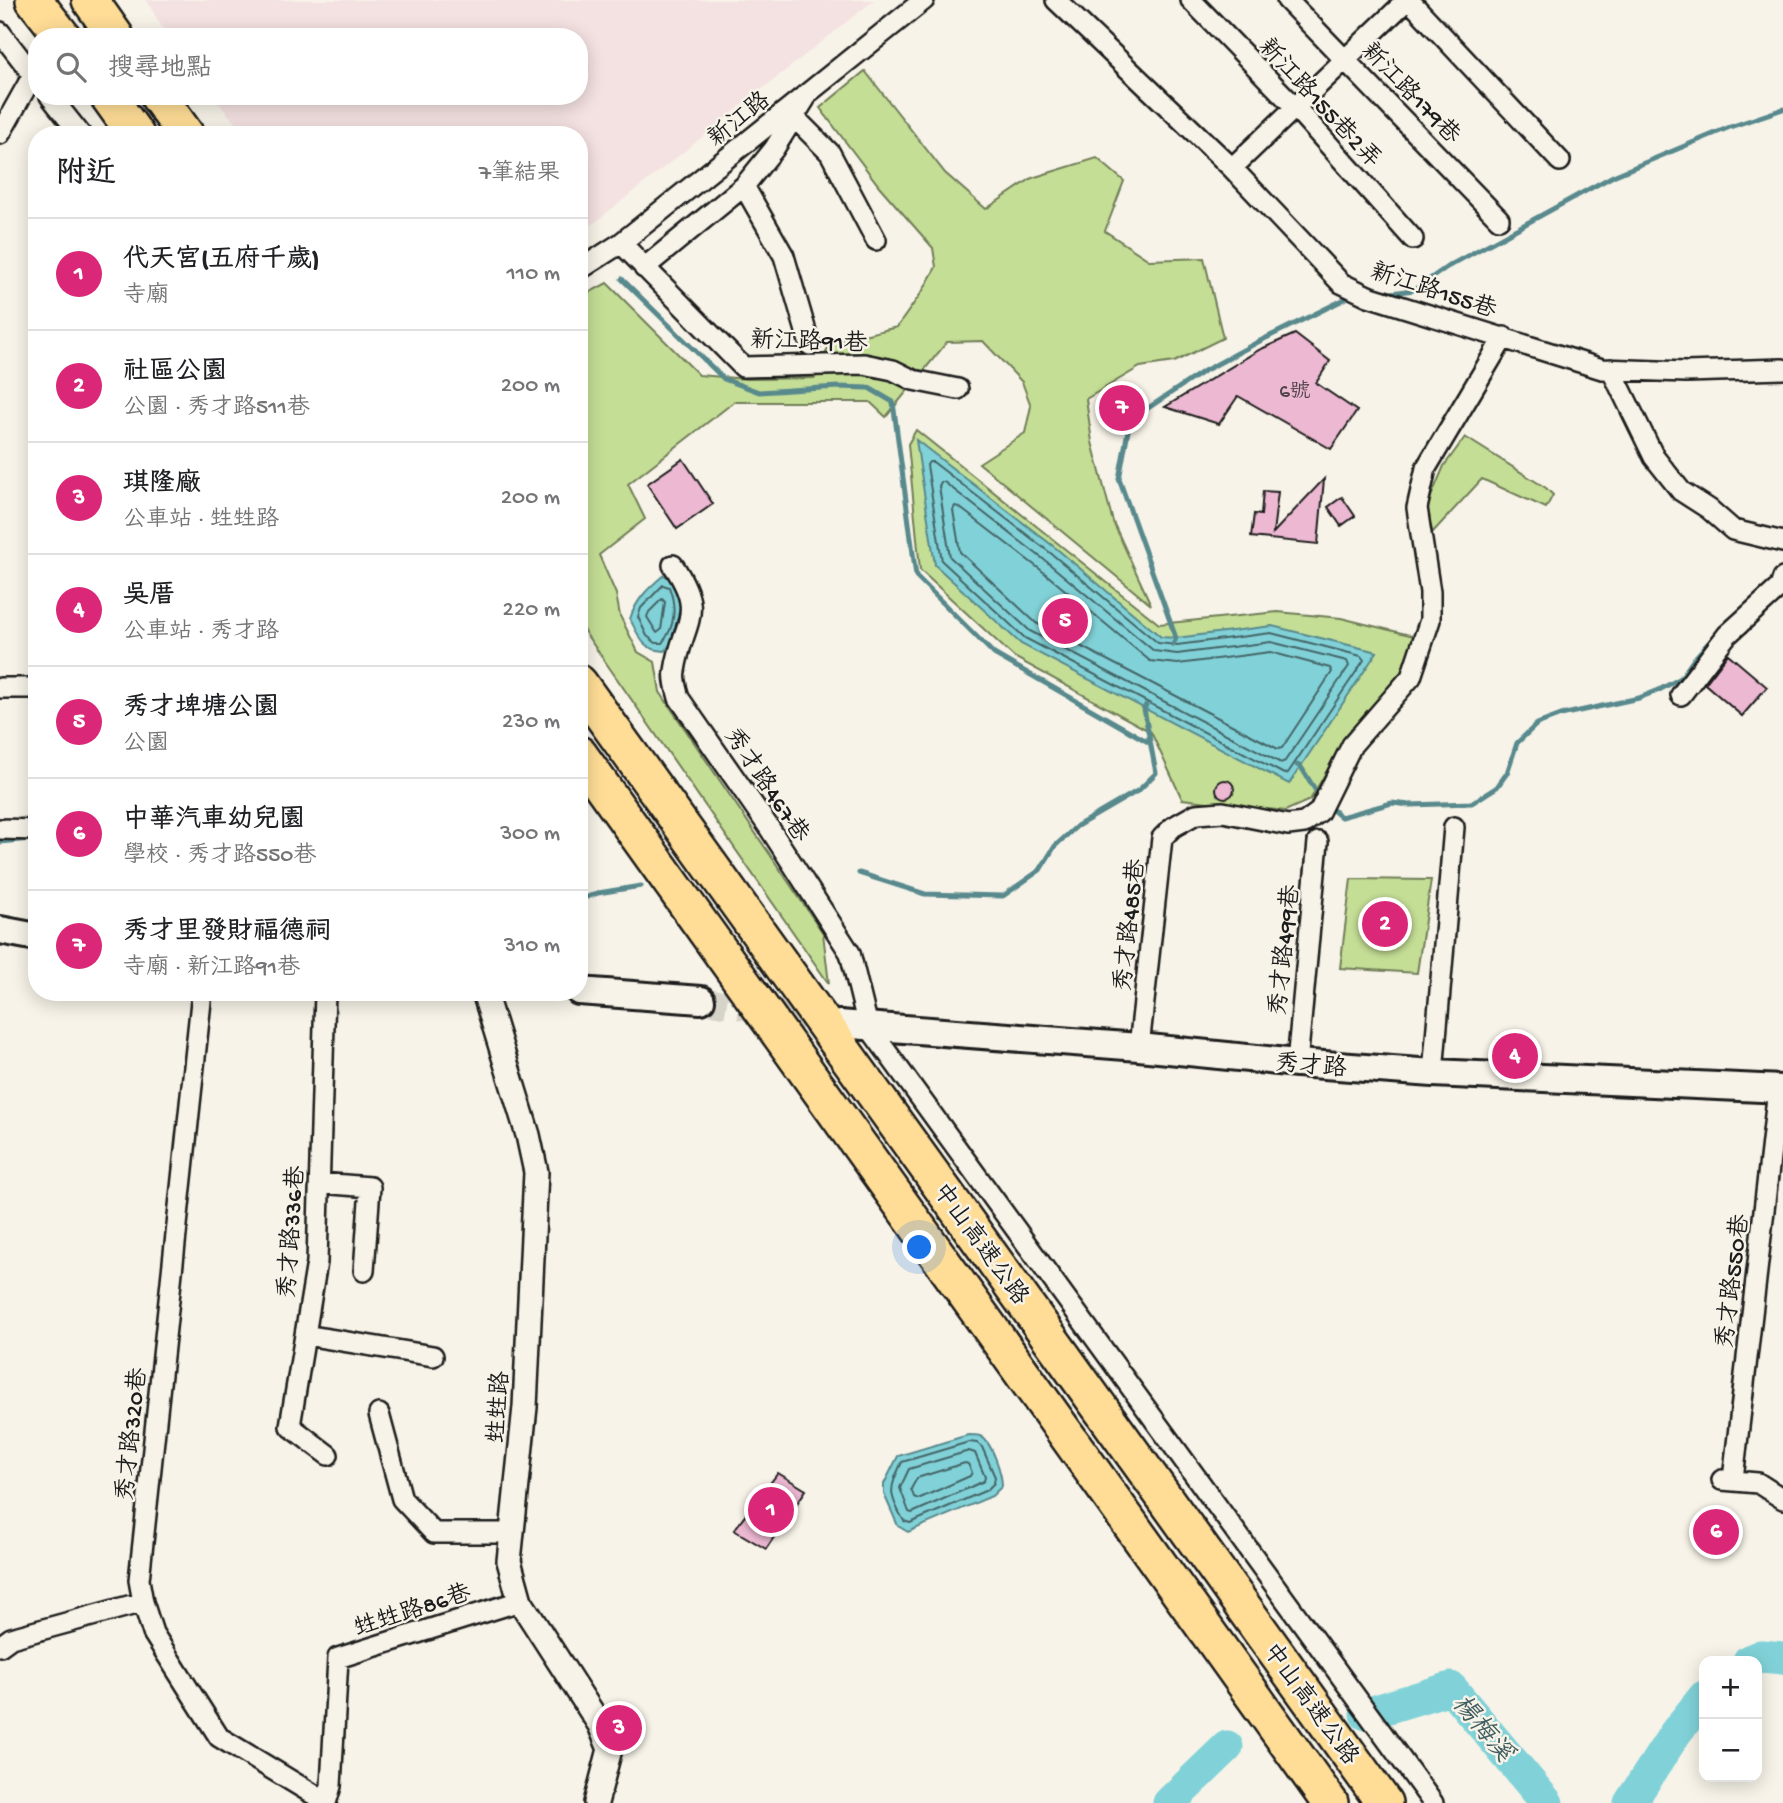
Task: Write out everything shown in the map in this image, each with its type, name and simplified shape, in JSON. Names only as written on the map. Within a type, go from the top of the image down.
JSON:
[{"type":"highway","points":[[34,0],[57,28]]},
{"type":"highway","points":[[40,0],[59,28]]},
{"type":"highway","points":[[90,0],[110,28]]},
{"type":"highway","points":[[114,105],[130,126]]},
{"type":"highway","points":[[164,105],[180,126]]},
{"type":"highway","name":"中山高速公路","points":[[588,695],[1384,1803]]},
{"type":"highway","name":"中山高速公路","points":[[588,767],[1330,1803]]},
{"type":"main road","points":[[0,930],[28,935]]},
{"type":"main road","points":[[588,992],[701,1000]]},
{"type":"main road","name":"秀才路","points":[[839,1024],[1433,1073],[1781,1089]]},
{"type":"street","name":"新江路","points":[[588,264],[621,243],[924,0]]},
{"type":"street","name":"新江路155巷2弄","points":[[1191,0],[1294,106],[1413,239]]},
{"type":"street","name":"新江路179巷","points":[[1287,0],[1499,219]]},
{"type":"street","points":[[1232,167],[1408,0],[1560,161]]},
{"type":"street","name":"新江路155巷","points":[[1065,3],[1232,167],[1341,283],[1368,296],[1602,369],[1686,372],[1783,369]]},
{"type":"street","points":[[0,32],[28,69]]},
{"type":"street","points":[[0,134],[28,89]]},
{"type":"street","points":[[643,268],[744,186],[774,149],[795,118],[808,92]]},
{"type":"street","points":[[57,105],[74,126]]},
{"type":"street","points":[[795,118],[830,153],[876,240]]},
{"type":"street","points":[[744,186],[784,256],[810,345]]},
{"type":"street","name":"新江路91巷","points":[[621,243],[743,367],[864,364],[893,370],[913,380],[958,388]]},
{"type":"street","name":"秀才路485巷","points":[[1139,1047],[1162,838],[1173,827],[1196,814],[1223,812],[1288,825],[1304,822],[1320,812],[1352,744],[1411,677],[1430,620],[1430,592],[1417,508],[1426,467],[1504,337]]},
{"type":"street","points":[[1611,369],[1654,457],[1681,491],[1709,509],[1733,530],[1783,542]]},
{"type":"street","name":"秀才路467巷","points":[[673,565],[686,584],[692,613],[674,673],[679,698],[768,826],[849,953],[868,1026]]},
{"type":"street","points":[[1681,695],[1727,635],[1780,587],[1783,578]]},
{"type":"street","points":[[0,688],[28,688]]},
{"type":"street","points":[[1433,1073],[1454,827]]},
{"type":"street","points":[[0,829],[28,830]]},
{"type":"street","name":"秀才路499巷","points":[[1297,1063],[1318,842]]},
{"type":"street","name":"秀才路320巷","points":[[201,1001],[139,1580],[153,1633],[219,1737],[326,1803]]},
{"type":"street","name":"秀才路336巷","points":[[325,1001],[317,1262],[290,1426],[328,1455]]},
{"type":"street","name":"甡甡路","points":[[487,1001],[528,1135],[536,1172],[525,1407],[509,1561],[520,1601],[600,1725],[610,1749],[596,1803]]},
{"type":"street","points":[[868,1026],[1433,1803]]},
{"type":"street","name":"秀才路550巷","points":[[1781,1089],[1727,1479],[1758,1483],[1783,1499]]},
{"type":"street","points":[[320,1183],[370,1187],[364,1271]]},
{"type":"street","points":[[305,1335],[433,1356]]},
{"type":"street","points":[[379,1414],[402,1499],[434,1533],[512,1534]]},
{"type":"street","name":"甡甡路86巷","points":[[326,1803],[331,1786],[338,1658],[520,1601]]},
{"type":"street","points":[[0,1646],[11,1638],[143,1602]]},
{"type":"shaded area","points":[[146,0],[874,0],[588,228],[588,126],[238,126],[220,105],[588,105],[588,28],[163,28]]},
{"type":"green space","points":[[865,71],[945,173],[986,209],[1032,178],[1097,158],[1124,181],[1105,231],[1149,260],[1204,258],[1223,338],[1174,362],[1140,367],[1086,399],[1092,442],[1113,522],[1151,605],[979,463],[1025,433],[1031,406],[1022,382],[983,341],[947,342],[886,417],[870,402],[734,402],[628,484],[645,519],[599,555],[616,594],[620,616],[638,652],[655,662],[660,692],[823,933],[829,984],[588,637],[588,293],[607,283],[699,375],[747,379],[815,378],[830,343],[897,327],[936,267],[933,248],[879,186],[820,108]]},
{"type":"green space","points":[[916,430],[1159,624],[1278,612],[1341,618],[1418,637],[1408,666],[1345,740],[1310,800],[1285,811],[1182,799],[1151,732],[1014,657],[920,570],[908,444]]},
{"type":"green space","points":[[1465,437],[1546,488],[1553,495],[1546,508],[1482,479],[1432,533],[1427,506],[1444,466]]},
{"type":"green space","points":[[1351,879],[1431,880],[1417,973],[1340,968]]},
{"type":"water","points":[[916,440],[1057,549],[1161,637],[1176,638],[1272,626],[1377,652],[1289,784],[1021,644],[935,565]]},
{"type":"water","points":[[664,575],[675,582],[682,600],[676,638],[665,651],[646,645],[630,619],[643,595]]},
{"type":"water","points":[[968,1435],[980,1436],[988,1444],[998,1466],[1002,1486],[992,1496],[908,1532],[898,1526],[884,1494],[884,1484],[898,1456]]},
{"type":"building","points":[[1295,334],[1330,361],[1316,383],[1357,411],[1331,449],[1238,396],[1219,424],[1165,407],[1259,350]]},
{"type":"building","points":[[1130,390],[1140,414],[1115,425],[1104,401]]},
{"type":"building","points":[[683,459],[713,504],[677,529],[647,484]]},
{"type":"building","points":[[1324,479],[1318,544],[1251,537],[1254,514],[1261,515],[1263,491],[1278,492],[1273,533]]},
{"type":"building","points":[[1342,497],[1355,516],[1341,526],[1328,507]]},
{"type":"building","points":[[1728,654],[1767,687],[1742,716],[1705,684]]},
{"type":"building","points":[[1221,780],[1229,780],[1234,789],[1232,796],[1221,798],[1216,793],[1216,785]]},
{"type":"building","points":[[778,1473],[806,1490],[766,1549],[734,1530]]},
{"type":"waterway","points":[[1391,293],[1414,290],[1447,267],[1613,176],[1730,127],[1783,109]]},
{"type":"waterway","points":[[622,279],[724,379],[759,392],[838,387],[869,388],[893,402],[916,576],[994,654],[1150,743]]},
{"type":"waterway","points":[[1173,645],[1176,638],[1119,479],[1130,420],[1204,371],[1345,299]]},
{"type":"waterway","points":[[1328,806],[1341,817],[1392,803],[1472,803],[1497,787],[1507,773],[1517,743],[1537,724],[1561,715],[1639,698],[1659,690],[1681,678],[1722,628]]},
{"type":"waterway","points":[[859,873],[925,894],[1003,896],[1040,870],[1055,846],[1077,826],[1139,790],[1156,773],[1144,709],[1146,705]]},
{"type":"waterway","points":[[1297,765],[1301,767],[1321,799]]},
{"type":"waterway","points":[[0,842],[28,839]]},
{"type":"waterway","points":[[588,897],[641,886]]},
{"type":"waterway","name":"楊梅溪","points":[[1762,1656],[1783,1658]]},
{"type":"waterway","name":"楊梅溪","points":[[1366,1714],[1451,1688],[1547,1803]]},
{"type":"waterway","name":"楊梅溪","points":[[1630,1803],[1676,1732],[1699,1703]]},
{"type":"waterway","name":"楊梅溪","points":[[1169,1803],[1227,1747]]},
{"type":"tunnel","points":[[701,1000],[831,1022]]},
{"type":"place","name":"秀才里發財福德祠","points":[[1122,408]]},
{"type":"place","name":"秀才埤塘公園","points":[[1065,621]]},
{"type":"place","name":"社區公園","points":[[1385,924]]},
{"type":"place","name":"吳厝","points":[[1515,1056]]},
{"type":"place","name":"代天宮(五府千歲)","points":[[771,1510]]},
{"type":"place","name":"中華汽車幼兒園","points":[[1716,1532]]},
{"type":"place","name":"琪隆廠","points":[[619,1728]]}]
